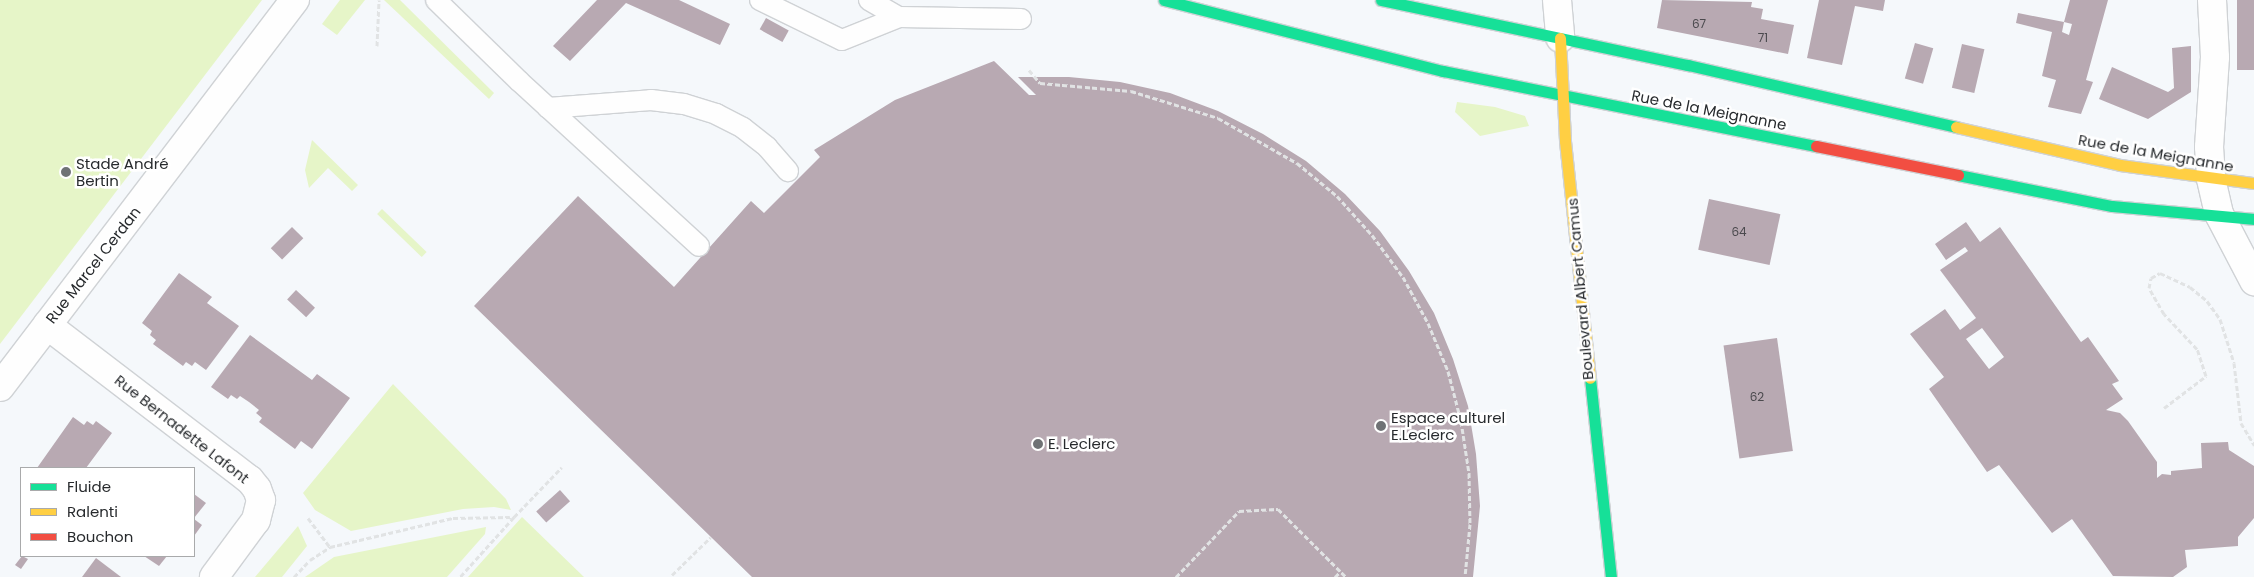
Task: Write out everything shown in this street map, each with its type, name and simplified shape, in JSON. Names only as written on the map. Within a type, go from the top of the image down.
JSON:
[{"type":"street","name":"Rue Marcel Cerdan","points":[[0,386],[295,0]]},
{"type":"street","name":"Rue de la Meignanne","points":[[1164,0],[1443,71],[2112,206],[2219,214],[2254,219]]},
{"type":"street","name":"Rue de la Meignanne","points":[[1380,0],[1560,38],[2120,165],[2254,184]]},
{"type":"street","name":"Boulevard Albert Camus","points":[[1557,0],[1561,95],[1610,577]]},
{"type":"street","points":[[2212,0],[2215,57],[2209,147],[2211,179],[2219,214],[2254,281]]},
{"type":"street","name":"Rue Bernadette Lafont","points":[[47,326],[250,480],[257,489],[261,500],[256,520],[214,577]]},
{"type":"lane","points":[[436,0],[548,108],[698,246]]},
{"type":"lane","points":[[760,0],[842,40],[899,17],[1021,19]]},
{"type":"lane","points":[[870,0],[899,17]]},
{"type":"lane","points":[[548,108],[651,100],[684,104],[716,114],[743,128],[767,147],[788,171]]},
{"type":"path","points":[[377,46],[379,0]]},
{"type":"path","points":[[1029,70],[1040,83],[1131,91],[1218,118],[1297,163],[1337,196],[1372,235],[1403,277],[1428,323],[1448,371],[1461,421],[1469,473],[1470,524],[1465,577]]},
{"type":"path","points":[[2164,408],[2206,376],[2197,348],[2164,314],[2149,288],[2151,278],[2160,273],[2190,287],[2207,301],[2220,319],[2232,356],[2241,423],[2254,445]]},
{"type":"path","points":[[460,577],[562,467]]},
{"type":"path","points":[[1176,577],[1240,511],[1278,508],[1346,577]]},
{"type":"path","points":[[294,577],[310,560],[330,547],[452,518],[514,517]]},
{"type":"path","points":[[308,518],[330,547]]},
{"type":"path","points":[[672,575],[711,537]]},
{"type":"path","points":[[1335,577],[1341,571]]},
{"type":"green space","name":"Stade André Bertin","points":[[0,0],[262,0],[0,344]]},
{"type":"green space","points":[[340,0],[365,0],[337,35],[322,24]]},
{"type":"green space","points":[[384,0],[400,0],[494,93],[489,99]]},
{"type":"green space","points":[[1457,102],[1495,107],[1525,116],[1529,126],[1480,136],[1455,112]]},
{"type":"green space","points":[[312,140],[358,185],[352,191],[328,168],[309,188],[305,170]]},
{"type":"green space","points":[[382,209],[427,252],[422,257],[377,214]]},
{"type":"green space","points":[[393,384],[506,499],[511,510],[494,507],[463,509],[351,531],[315,510],[303,493]]},
{"type":"green space","points":[[522,517],[584,577],[468,577]]},
{"type":"green space","points":[[298,526],[307,546],[282,577],[255,577]]},
{"type":"green space","points":[[486,527],[485,534],[447,577],[305,577],[334,557]]},
{"type":"building","points":[[597,0],[679,0],[730,24],[720,45],[626,3],[570,61],[553,46]]},
{"type":"building","points":[[1662,0],[1752,2],[1751,7],[1763,9],[1761,19],[1794,25],[1788,54],[1657,28]]},
{"type":"building","points":[[1819,0],[1885,0],[1883,11],[1855,6],[1842,65],[1807,58]]},
{"type":"building","points":[[2070,0],[2108,0],[2086,80],[2093,82],[2081,114],[2048,107],[2056,80],[2042,76],[2052,32],[2016,23],[2018,13],[2064,22]],"holes":[[[2064,22],[2072,24],[2069,35],[2062,32]]]},
{"type":"building","points":[[2237,0],[2254,0],[2254,70],[2237,70]]},
{"type":"building","points":[[766,18],[789,31],[782,42],[760,29]]},
{"type":"building","points":[[1915,43],[1933,48],[1923,84],[1905,79]]},
{"type":"building","points":[[1962,44],[1984,49],[1974,93],[1952,88]]},
{"type":"building","points":[[2191,46],[2191,92],[2148,119],[2099,99],[2112,67],[2168,92],[2174,88],[2172,48]]},
{"type":"building","points":[[994,61],[1029,95],[1036,95],[1018,77],[1069,77],[1120,82],[1170,93],[1218,111],[1263,134],[1306,161],[1345,194],[1380,231],[1409,271],[1434,313],[1453,359],[1468,406],[1476,454],[1480,506],[1473,577],[752,577],[474,306],[578,196],[674,287],[751,201],[764,213],[820,157],[814,150],[895,100]]},
{"type":"building","points":[[1709,199],[1780,214],[1770,265],[1698,250]]},
{"type":"building","points":[[1966,222],[1980,242],[2000,227],[2081,342],[2088,337],[2119,381],[2112,384],[2123,399],[2106,410],[2120,413],[2128,421],[2157,462],[2157,478],[2162,474],[2171,475],[2171,471],[2202,468],[2201,443],[2228,442],[2229,450],[2254,466],[2254,518],[2238,537],[2238,546],[2185,550],[2187,567],[2173,577],[2113,576],[2072,519],[2052,533],[1999,465],[1987,472],[1929,389],[1944,377],[1910,334],[1945,309],[1960,330],[1976,318],[1940,270],[1968,251],[1965,247],[1946,260],[1935,244]],"holes":[[[1982,328],[2004,357],[1989,369],[1966,339]]]},
{"type":"building","points":[[292,227],[303,238],[282,260],[271,248]]},
{"type":"building","points":[[179,273],[212,297],[207,303],[239,326],[206,370],[195,362],[192,366],[186,362],[183,366],[153,344],[156,340],[150,335],[152,331],[142,323]]},
{"type":"building","points":[[296,290],[315,308],[306,317],[287,300]]},
{"type":"building","points":[[250,335],[312,380],[317,374],[350,398],[312,449],[301,441],[295,449],[259,422],[262,418],[256,413],[259,410],[249,402],[240,396],[237,399],[231,395],[228,399],[211,387]]},
{"type":"building","points":[[1777,338],[1793,451],[1739,458],[1724,346]]},
{"type":"building","points":[[73,417],[84,425],[87,421],[93,425],[96,421],[112,433],[87,467],[38,467]]},
{"type":"building","points":[[560,490],[570,501],[546,523],[536,511]]},
{"type":"building","points":[[195,495],[206,503],[195,517]]},
{"type":"building","points":[[195,520],[202,525],[195,535]]},
{"type":"building","points":[[21,557],[28,559],[21,569],[15,565]]},
{"type":"building","points":[[146,557],[166,557],[159,566]]},
{"type":"building","points":[[96,558],[121,577],[82,577]]},
{"type":"traffic: fast","points":[[1164,0],[1443,71],[1816,146]]},
{"type":"traffic: fast","points":[[1381,0],[1688,65],[1956,127]]},
{"type":"traffic: fast","points":[[1958,175],[2112,206],[2254,219]]},
{"type":"traffic: fast","points":[[1590,378],[1611,577]]},
{"type":"traffic: slow","points":[[1560,38],[1565,141],[1590,378]]},
{"type":"traffic: slow","points":[[1956,127],[2120,165],[2254,183]]},
{"type":"traffic: jam","points":[[1816,146],[1958,175]]},
{"type":"place","name":"Stade André Bertin","points":[[66,172]]},
{"type":"place","name":"Espace culturel E.Leclerc","points":[[1381,426]]},
{"type":"place","name":"E. Leclerc","points":[[1038,444]]}]
